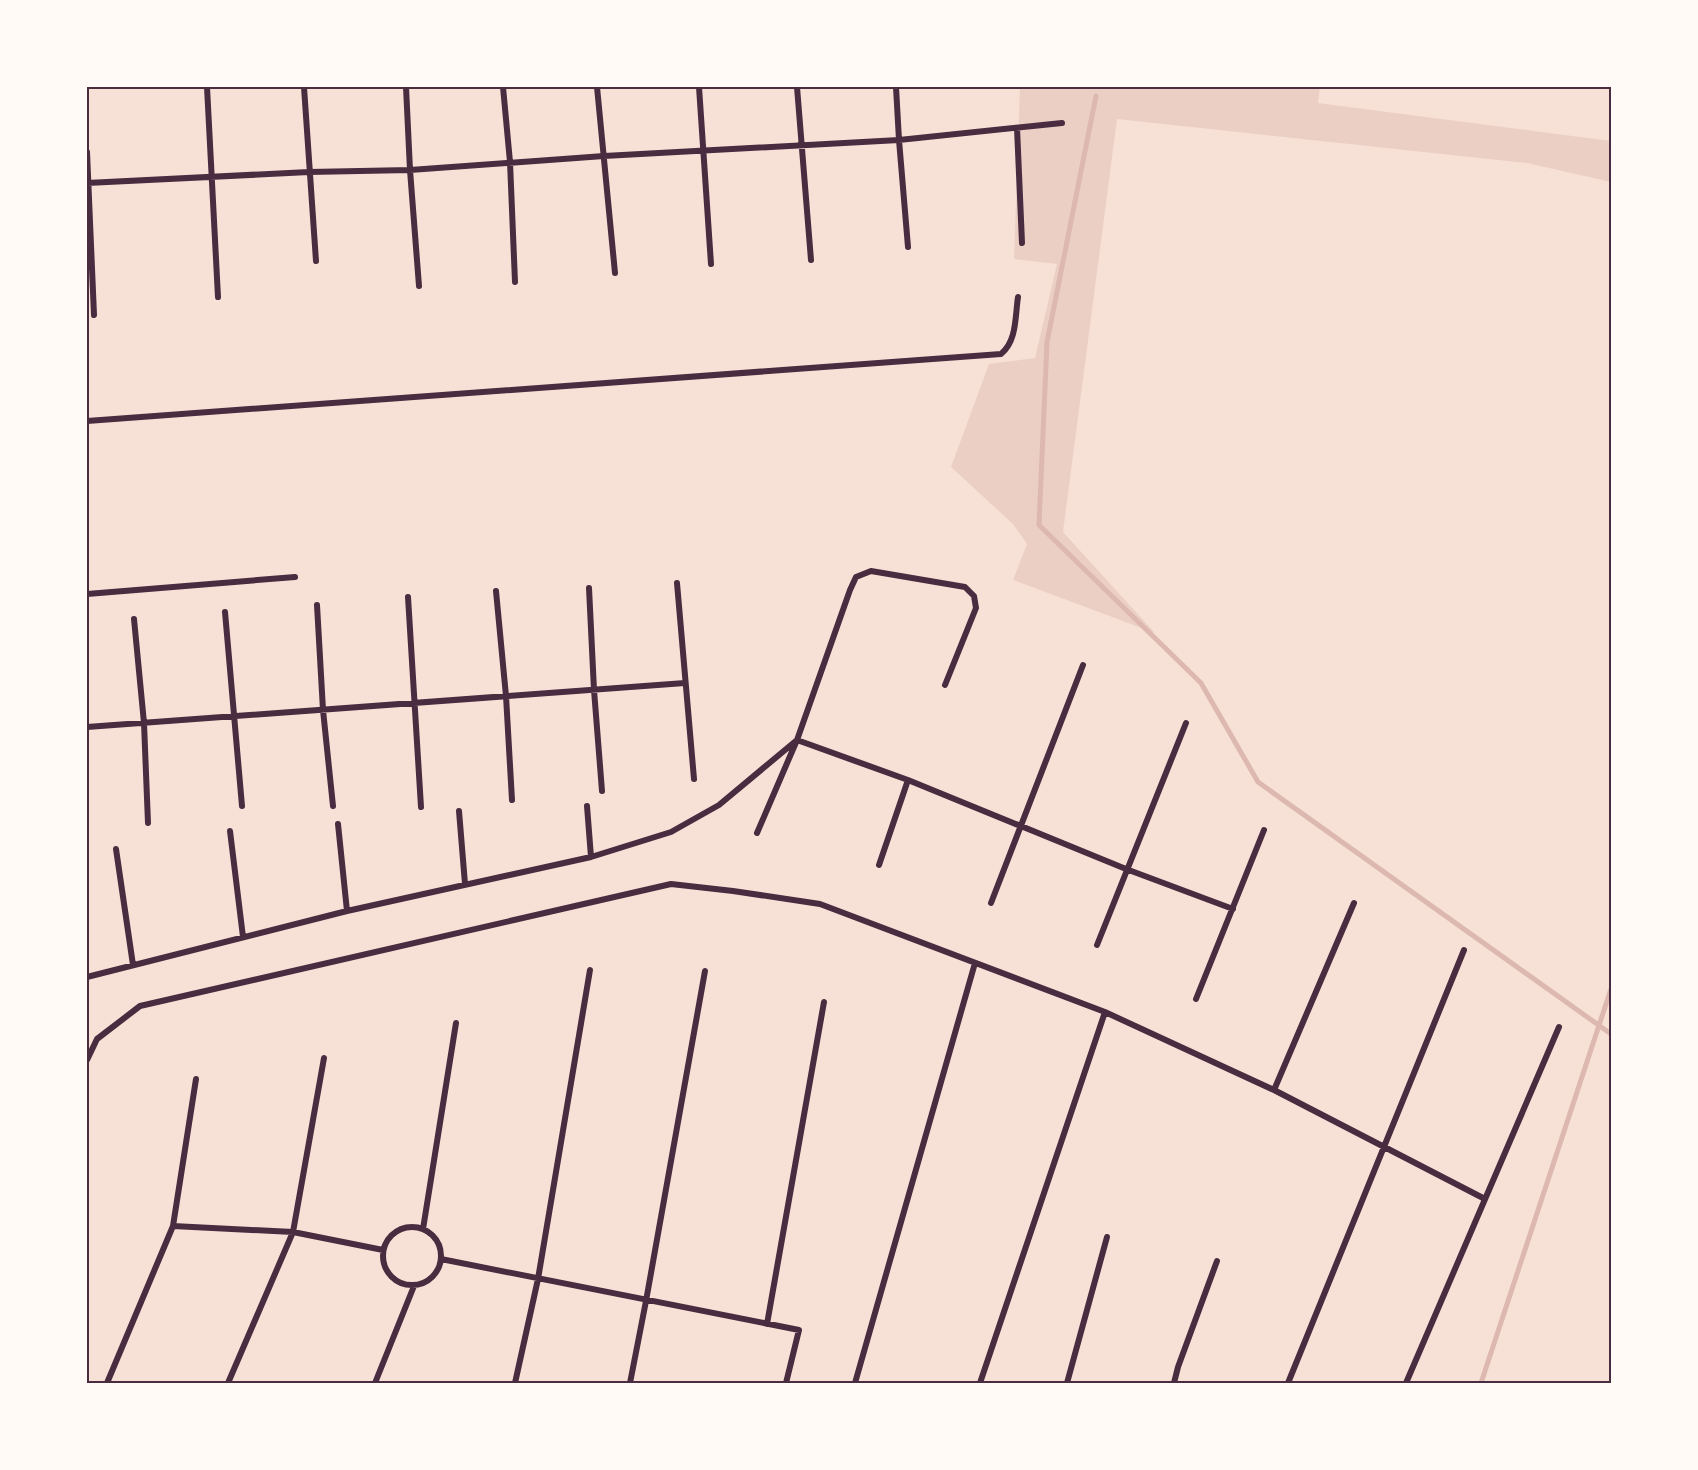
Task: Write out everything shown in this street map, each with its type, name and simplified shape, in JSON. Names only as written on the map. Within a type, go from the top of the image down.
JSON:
[{"type":"street","points":[[207,87],[218,297]]},
{"type":"street","points":[[304,87],[316,261]]},
{"type":"street","points":[[406,87],[419,286]]},
{"type":"street","points":[[503,87],[510,162],[516,282]]},
{"type":"street","points":[[597,87],[615,273]]},
{"type":"street","points":[[699,87],[711,264]]},
{"type":"street","points":[[797,87],[811,260]]},
{"type":"street","points":[[897,87],[908,247]]},
{"type":"street","points":[[88,183],[309,172],[410,170],[604,156],[899,140],[1062,123]]},
{"type":"street","points":[[1017,128],[1022,243]]},
{"type":"street","points":[[87,152],[94,315]]},
{"type":"street","points":[[87,422],[1000,354],[1008,348],[1013,336],[1018,297]]},
{"type":"street","points":[[757,833],[797,740],[856,577],[871,571],[965,587],[974,596],[976,608],[945,685]]},
{"type":"street","points":[[87,594],[295,577]]},
{"type":"street","points":[[677,583],[694,779]]},
{"type":"street","points":[[589,588],[602,790]]},
{"type":"street","points":[[496,591],[506,696],[512,800]]},
{"type":"street","points":[[408,597],[421,807]]},
{"type":"street","points":[[317,605],[323,710],[333,806]]},
{"type":"street","points":[[225,612],[242,806]]},
{"type":"street","points":[[134,619],[144,723],[148,823]]},
{"type":"street","points":[[991,903],[1083,665]]},
{"type":"street","points":[[87,728],[685,683]]},
{"type":"street","points":[[1097,945],[1186,723]]},
{"type":"street","points":[[797,740],[909,780],[1126,869],[1233,909]]},
{"type":"street","points":[[87,977],[347,910],[591,858],[672,832],[719,805],[797,740]]},
{"type":"street","points":[[879,865],[909,780]]},
{"type":"street","points":[[587,806],[591,858]]},
{"type":"street","points":[[459,811],[465,884]]},
{"type":"street","points":[[338,824],[347,910]]},
{"type":"street","points":[[1196,999],[1264,830]]},
{"type":"street","points":[[230,831],[243,937]]},
{"type":"street","points":[[116,849],[133,965]]},
{"type":"street","points":[[87,1060],[97,1039],[140,1006],[671,885],[733,891],[820,904],[1106,1012],[1274,1090],[1485,1199]]},
{"type":"street","points":[[1274,1090],[1354,903]]},
{"type":"street","points":[[1288,1383],[1464,950]]},
{"type":"street","points":[[855,1383],[975,963]]},
{"type":"street","points":[[514,1383],[538,1279],[590,970]]},
{"type":"street","points":[[630,1383],[705,971]]},
{"type":"street","points":[[767,1324],[824,1002]]},
{"type":"street","points":[[980,1383],[1106,1012]]},
{"type":"street","points":[[423,1229],[456,1023]]},
{"type":"street","points":[[1406,1383],[1559,1027]]},
{"type":"street","points":[[228,1383],[293,1232],[324,1058]]},
{"type":"street","points":[[107,1383],[173,1226],[196,1079]]},
{"type":"street","points":[[173,1226],[293,1232],[383,1250]]},
{"type":"street","points":[[412,1227],[423,1229],[434,1236],[440,1247],[441,1259],[437,1272],[429,1280],[414,1286],[402,1284],[386,1271],[383,1250],[394,1233],[402,1228],[412,1227]]},
{"type":"street","points":[[1067,1383],[1107,1237]]},
{"type":"street","points":[[441,1259],[799,1330],[786,1383]]},
{"type":"street","points":[[1174,1383],[1178,1366],[1217,1261]]},
{"type":"street","points":[[375,1383],[414,1286]]},
{"type":"shaded area","points":[[1020,87],[1320,87],[1318,103],[1611,141],[1611,182],[1527,163],[1117,119],[1063,532],[1155,633],[1013,580],[1027,544],[1013,524],[951,467],[989,364],[1035,358],[1057,264],[1014,259]]},
{"type":"waterway","points":[[1096,96],[1047,342],[1039,525],[1201,683],[1258,782],[1611,1034]]},
{"type":"waterway","points":[[1481,1383],[1611,989]]}]
